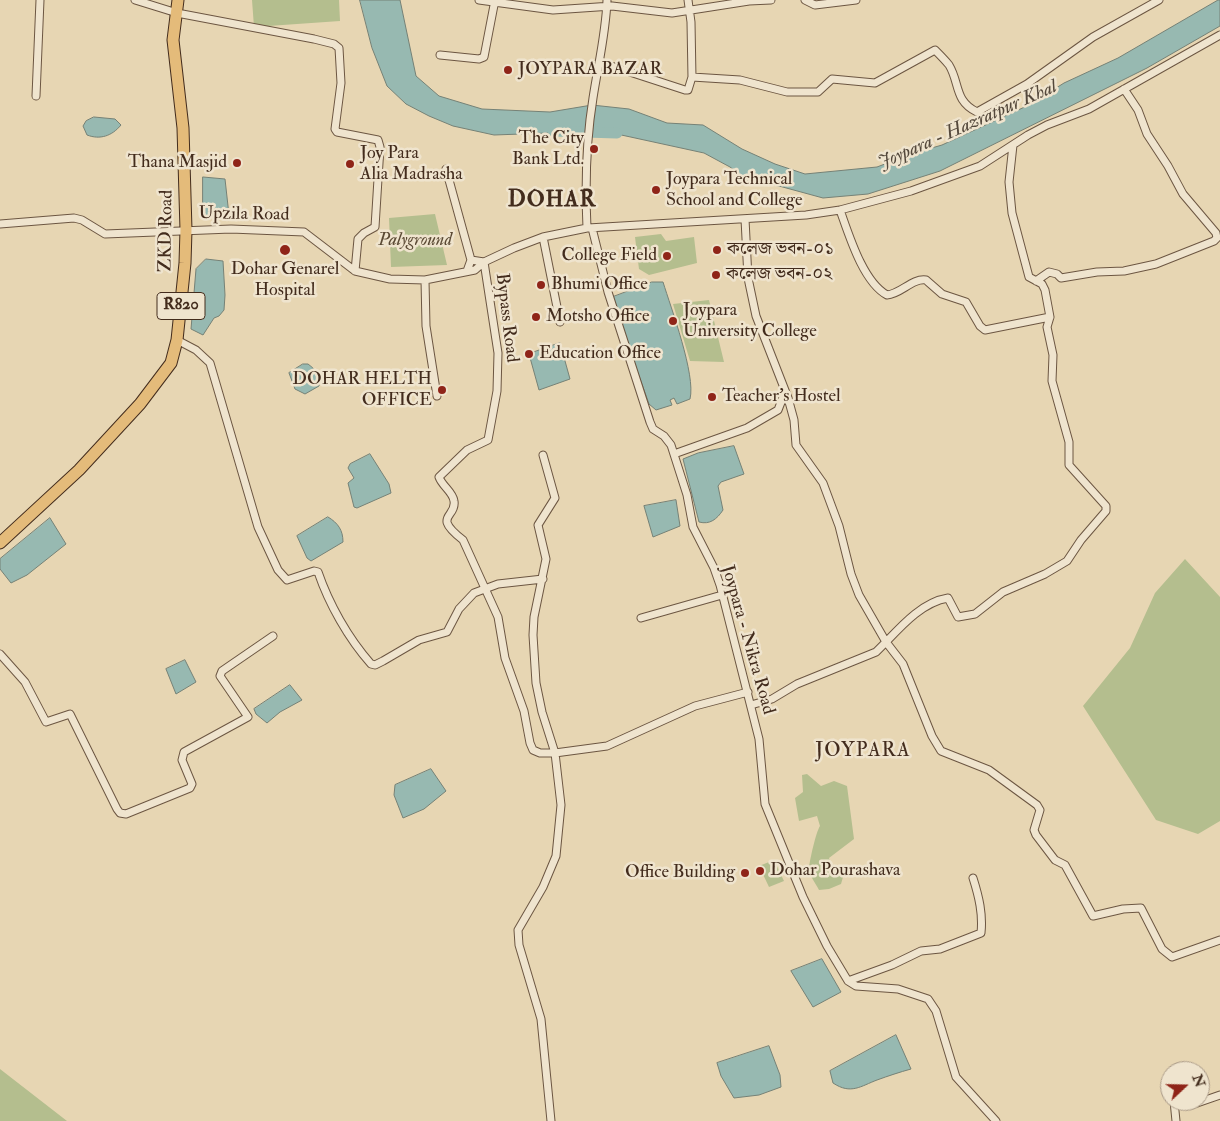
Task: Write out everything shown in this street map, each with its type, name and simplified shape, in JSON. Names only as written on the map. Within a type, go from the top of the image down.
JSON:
[{"type":"main road","name":"ZKD Road","points":[[0,543],[60,489],[140,404],[171,363],[177,340],[185,263],[186,230],[183,128],[173,40],[178,0]]},
{"type":"street","points":[[36,96],[40,0]]},
{"type":"street","points":[[135,0],[177,13],[334,44],[339,48],[342,69],[335,129],[337,132],[380,142],[375,227],[358,239],[355,271]]},
{"type":"street","points":[[479,0],[554,10],[607,8],[612,6],[672,13],[749,1],[771,0]]},
{"type":"street","points":[[590,228],[587,148],[607,0]]},
{"type":"street","points":[[599,62],[685,90],[689,89],[692,78],[688,0]]},
{"type":"street","points":[[806,0],[816,4],[856,0]]},
{"type":"street","points":[[692,78],[740,80],[787,92],[813,92],[823,89],[832,79],[876,83],[935,50],[950,66],[957,91],[968,108],[977,112],[1027,84],[1093,38],[1158,0]]},
{"type":"street","points":[[440,55],[479,59],[484,57],[494,2]]},
{"type":"street","name":"Upzila Road","points":[[0,224],[74,218],[82,220],[105,234],[231,229],[304,232],[355,271],[390,278],[425,280],[479,268],[484,262],[543,238],[590,228],[745,219],[840,210],[911,191],[980,166],[1046,125],[1089,109],[1220,35]]},
{"type":"street","points":[[1036,281],[1049,272],[1057,274],[1061,278],[1140,268],[1169,259],[1214,241],[1217,238],[1216,233],[1183,194],[1147,134],[1138,110],[1124,89]]},
{"type":"street","points":[[751,705],[772,699],[797,684],[876,652],[918,612],[940,599],[948,598],[958,617],[975,614],[1003,592],[1045,574],[1067,561],[1080,540],[1106,511],[1106,506],[1069,466],[1069,442],[1052,381],[1053,355],[1047,327],[1050,318],[1045,290],[1042,284],[1029,277],[1023,261],[1012,212],[1009,182],[1013,145]]},
{"type":"street","points":[[446,169],[472,260],[466,271]]},
{"type":"street","points":[[840,210],[850,239],[873,284],[887,294],[895,294],[916,281],[926,280],[942,294],[966,302],[980,326],[985,330],[1050,318]]},
{"type":"street","points":[[745,219],[748,278],[756,316],[794,420],[796,445],[823,483],[839,526],[851,574],[859,595],[886,642],[903,664],[940,751],[989,770],[1037,805],[1040,810],[1034,830],[1036,835],[1056,860],[1065,864],[1093,916],[1123,909],[1141,908],[1162,949],[1172,956],[1220,940]]},
{"type":"street","name":"Joypara - Nikra Road","points":[[590,228],[608,292],[650,422],[653,429],[668,440],[687,496],[693,527],[714,568],[759,739],[768,811],[804,897],[848,981]]},
{"type":"street","points":[[543,238],[560,322]]},
{"type":"street","points":[[472,260],[484,262]]},
{"type":"street","name":"Bypass Road","points":[[484,262],[498,353],[497,391],[490,437],[484,443],[467,450],[439,477],[454,498],[454,504],[447,516],[446,522],[453,532],[464,540],[485,588]]},
{"type":"street","points":[[425,280],[426,326],[437,396]]},
{"type":"street","points":[[177,340],[196,350],[210,363],[258,527],[278,570],[287,580],[314,570],[318,572],[323,588],[331,603],[371,664],[375,665],[419,640],[447,632],[459,609],[474,593],[498,584],[543,580]]},
{"type":"street","points":[[674,454],[746,428],[778,410],[785,392]]},
{"type":"street","points":[[543,455],[555,494],[552,503],[538,525],[546,560],[534,617],[536,683],[539,703],[555,753],[561,805],[556,856],[543,887],[518,930],[519,945],[541,1019],[544,1072],[551,1121]]},
{"type":"street","points":[[485,588],[498,617],[505,658],[524,710],[530,743],[534,750],[540,753],[555,753],[606,746],[695,706],[748,692]]},
{"type":"street","points":[[641,618],[722,595]]},
{"type":"street","points":[[0,654],[24,682],[46,722],[70,714],[117,809],[120,813],[126,814],[190,788],[192,784],[182,760],[184,752],[248,717],[221,678],[222,671],[273,636]]},
{"type":"street","points":[[848,981],[892,966],[921,951],[940,949],[981,934],[982,919],[973,878]]},
{"type":"street","points":[[848,981],[856,986],[898,989],[928,999],[936,1011],[956,1077],[996,1121]]},
{"type":"green space","points":[[252,0],[339,0],[340,21],[254,27]]},
{"type":"green space","name":"Palyground","points":[[435,214],[447,265],[391,267],[389,218]]},
{"type":"green space","name":"College Field","points":[[661,234],[666,241],[694,237],[697,263],[649,275],[639,269],[635,237]]},
{"type":"green space","points":[[709,300],[724,362],[690,361],[673,304]]},
{"type":"green space","points":[[1185,559],[1220,597],[1220,821],[1198,834],[1156,820],[1083,706],[1130,648],[1155,593]]},
{"type":"green space","points":[[807,774],[821,786],[834,781],[847,786],[854,839],[829,858],[832,868],[843,877],[841,884],[829,889],[819,890],[809,871],[813,846],[820,826],[817,816],[799,821],[795,798],[803,792],[802,775]]},
{"type":"green space","points":[[774,860],[784,881],[769,887],[759,866]]},
{"type":"green space","points":[[0,1069],[67,1121],[0,1121]]},
{"type":"water","points":[[360,0],[400,0],[416,76],[439,96],[482,109],[550,112],[592,105],[629,109],[667,123],[703,125],[742,149],[775,164],[805,174],[877,167],[942,145],[1029,105],[1064,83],[1118,58],[1218,0],[1220,0],[1220,26],[1147,68],[940,171],[868,194],[823,198],[779,186],[750,182],[730,167],[704,153],[603,131],[494,135],[453,126],[429,116],[406,104],[387,86],[372,48]]},
{"type":"water","points":[[94,117],[115,119],[121,125],[114,132],[105,136],[87,135],[83,126],[86,121]]},
{"type":"water","points":[[203,177],[225,179],[229,215],[203,216]]},
{"type":"water","points":[[206,259],[223,261],[225,295],[224,310],[219,316],[214,318],[203,335],[191,329],[196,269]]},
{"type":"water","points":[[652,282],[663,282],[682,341],[691,388],[690,399],[677,404],[674,398],[670,400],[672,405],[656,410],[649,404],[621,325],[624,323],[621,315],[618,316],[613,297]]},
{"type":"water","points":[[560,343],[570,379],[539,390],[529,354]]},
{"type":"water","points":[[303,364],[308,364],[315,371],[319,382],[319,386],[305,394],[295,389],[289,373]]},
{"type":"water","points":[[734,446],[744,474],[721,482],[718,486],[723,510],[718,516],[707,523],[699,522],[683,459],[698,453]]},
{"type":"water","points":[[370,454],[389,484],[391,493],[357,508],[354,507],[348,483],[354,478],[348,468],[350,464]]},
{"type":"water","points":[[676,500],[680,526],[653,537],[644,506]]},
{"type":"water","points":[[328,517],[339,527],[343,542],[311,561],[307,558],[297,536]]},
{"type":"water","points":[[50,518],[66,544],[27,575],[11,583],[0,569],[0,559]]},
{"type":"water","points":[[185,660],[196,682],[176,694],[166,669]]},
{"type":"water","points":[[290,685],[302,700],[280,712],[267,723],[256,714],[254,709]]},
{"type":"water","points":[[431,769],[446,791],[424,809],[403,818],[394,795],[395,785]]},
{"type":"water","points":[[822,959],[841,992],[813,1007],[791,971]]},
{"type":"water","points":[[896,1035],[911,1069],[851,1089],[839,1087],[833,1083],[830,1071]]},
{"type":"water","points":[[769,1046],[780,1075],[781,1087],[759,1095],[734,1098],[721,1076],[717,1063]]},
{"type":"waterway","name":"Joypara - Hazratpur Khal","points":[[553,131],[617,133]]},
{"type":"place","name":"JOYPARA BAZAR","points":[[508,70]]},
{"type":"place","name":"The City Bank Ltd.","points":[[594,149]]},
{"type":"place","name":"Thana Masjid","points":[[237,163]]},
{"type":"place","name":"Joy Para Alia Madrasha","points":[[350,164]]},
{"type":"place","name":"Joypara Technical School and College","points":[[656,190]]},
{"type":"place","name":"Dohar Genarel Hospital","points":[[285,250]]},
{"type":"place","name":"কলেজ ভবন-০১","points":[[717,250]]},
{"type":"place","name":"College Field","points":[[667,256]]},
{"type":"place","name":"কলেজ ভবন-০২","points":[[716,275]]},
{"type":"place","name":"Bhumi Office","points":[[541,285]]},
{"type":"place","name":"Motsho Office","points":[[536,317]]},
{"type":"place","name":"Joypara University College","points":[[673,321]]},
{"type":"place","name":"Education Office","points":[[529,354]]},
{"type":"place","name":"DOHAR HELTH OFFICE","points":[[442,390]]},
{"type":"place","name":"Teacher's Hostel","points":[[712,397]]},
{"type":"place","name":"Dohar Pourashava","points":[[760,871]]},
{"type":"place","name":"Office Building","points":[[745,873]]},
{"type":"district","name":"DOHAR","points":[[552,201]]},
{"type":"district","name":"JOYPARA","points":[[863,752]]}]
